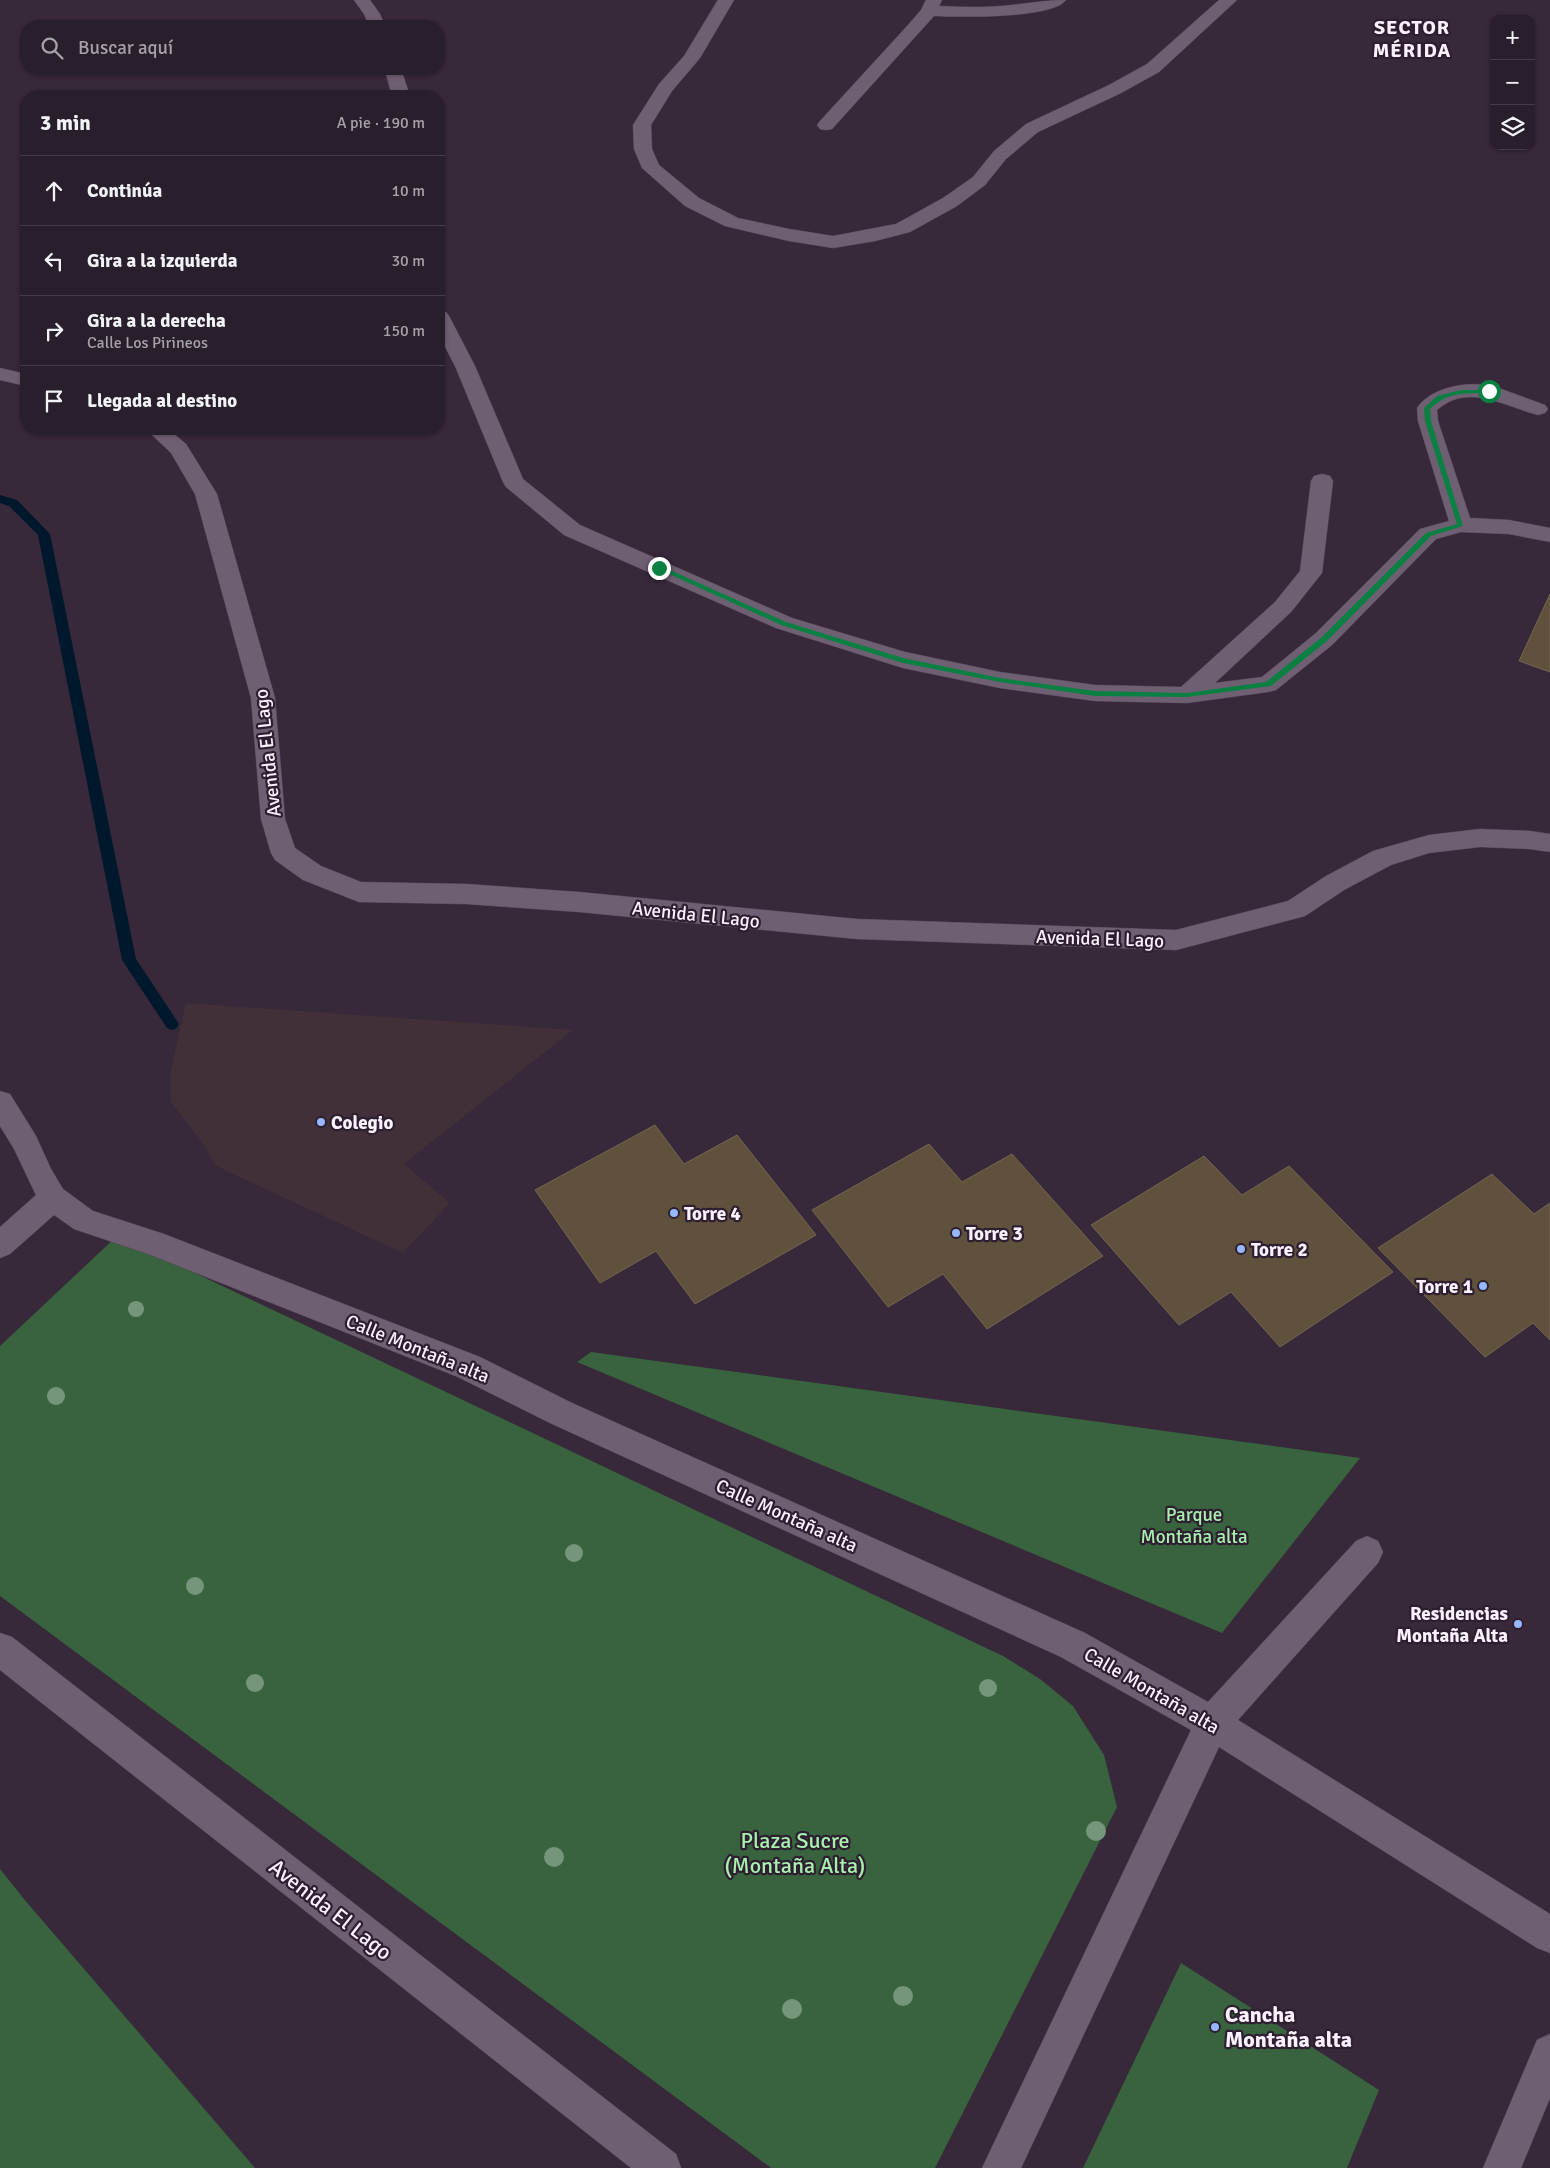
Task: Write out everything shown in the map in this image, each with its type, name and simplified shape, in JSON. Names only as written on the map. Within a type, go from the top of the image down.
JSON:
[{"type":"street","points":[[362,0],[374,20]]},
{"type":"street","points":[[726,0],[691,58],[665,88],[642,125],[643,150],[651,168],[692,202],[732,222],[789,235],[833,242],[903,228],[950,202],[979,181],[1000,155],[1032,128],[1115,89],[1154,68],[1229,0]]},
{"type":"street","points":[[826,125],[914,30],[931,6],[965,12],[1008,10],[1040,6],[1058,0]]},
{"type":"street","points":[[395,75],[399,90]]},
{"type":"street","points":[[445,328],[465,366],[514,482],[572,530],[784,624],[903,660],[1000,680],[1095,693],[1187,695],[1268,684],[1324,639],[1428,534],[1460,525],[1509,527],[1550,535]]},
{"type":"street","points":[[0,374],[20,379]]},
{"type":"street","points":[[1460,525],[1428,421],[1427,408],[1439,397],[1461,392],[1489,391],[1538,409]]},
{"type":"street","name":"Avenida El Lago","points":[[163,435],[179,449],[206,494],[263,698],[273,819],[284,853],[312,873],[359,892],[466,894],[580,902],[857,929],[1176,940],[1296,909],[1336,883],[1382,858],[1429,844],[1480,838],[1530,840],[1550,843]]},
{"type":"street","points":[[1187,695],[1282,607],[1311,573],[1322,481]]},
{"type":"street","points":[[0,1102],[26,1144],[39,1174],[53,1198],[0,1245]]},
{"type":"street","name":"Calle Montaña alta","points":[[53,1198],[84,1220],[154,1243],[469,1367],[561,1413],[1073,1645],[1212,1724],[1550,1935]]},
{"type":"street","points":[[1001,2168],[1212,1724],[1367,1552]]},
{"type":"street","name":"Avenida El Lago","points":[[0,1649],[662,2168]]},
{"type":"street","points":[[1502,2168],[1550,2053]]},
{"type":"shaded area","name":"Colegio","points":[[186,1003],[573,1030],[404,1164],[450,1203],[403,1253],[216,1166],[202,1142],[171,1102],[171,1070]]},
{"type":"green space","name":"Plaza Sucre (Montaña Alta)","points":[[117,1236],[1003,1656],[1040,1679],[1073,1706],[1104,1755],[1117,1807],[935,2168],[771,2168],[0,1596],[0,1346]]},
{"type":"green space","name":"Parque Montaña alta","points":[[591,1352],[1360,1458],[1222,1633],[577,1362]]},
{"type":"green space","points":[[0,1869],[24,1899],[255,2168],[0,2168]]},
{"type":"green space","name":"Cancha Montaña alta","points":[[1181,1963],[1379,2090],[1347,2168],[1083,2168]]},
{"type":"building","points":[[1550,594],[1550,672],[1519,661]]},
{"type":"building","name":"Torre 4","points":[[655,1125],[684,1164],[737,1135],[816,1235],[695,1304],[656,1251],[600,1283],[535,1190]]},
{"type":"building","name":"Torre 3","points":[[929,1144],[962,1182],[1012,1154],[1103,1256],[987,1329],[943,1274],[888,1307],[812,1210]]},
{"type":"building","name":"Torre 2","points":[[1204,1156],[1242,1195],[1289,1166],[1393,1272],[1280,1347],[1231,1292],[1179,1325],[1091,1225]]},
{"type":"building","name":"Torre 1","points":[[1492,1174],[1534,1214],[1550,1203],[1550,1340],[1533,1323],[1485,1357],[1378,1248]]},
{"type":"waterway","points":[[0,499],[13,503],[44,534],[129,960],[172,1024]]},
{"type":"place","name":"Colegio","points":[[321,1122]]},
{"type":"place","name":"Torre 4","points":[[674,1213]]},
{"type":"place","name":"Torre 3","points":[[956,1233]]},
{"type":"place","name":"Torre 2","points":[[1241,1249]]},
{"type":"place","name":"Torre 1","points":[[1483,1286]]},
{"type":"place","name":"Residencias Montaña Alta","points":[[1518,1624]]},
{"type":"place","name":"Cancha Montaña alta","points":[[1215,2027]]},
{"type":"district","name":"SECTOR MÉRIDA","points":[[1412,38]]},
{"type":"route","points":[[659,568],[784,624],[903,660],[1000,680],[1095,693],[1187,695],[1268,684],[1324,639],[1358,607],[1428,534],[1460,525],[1428,421],[1427,408],[1439,397],[1461,392],[1489,391]]}]
